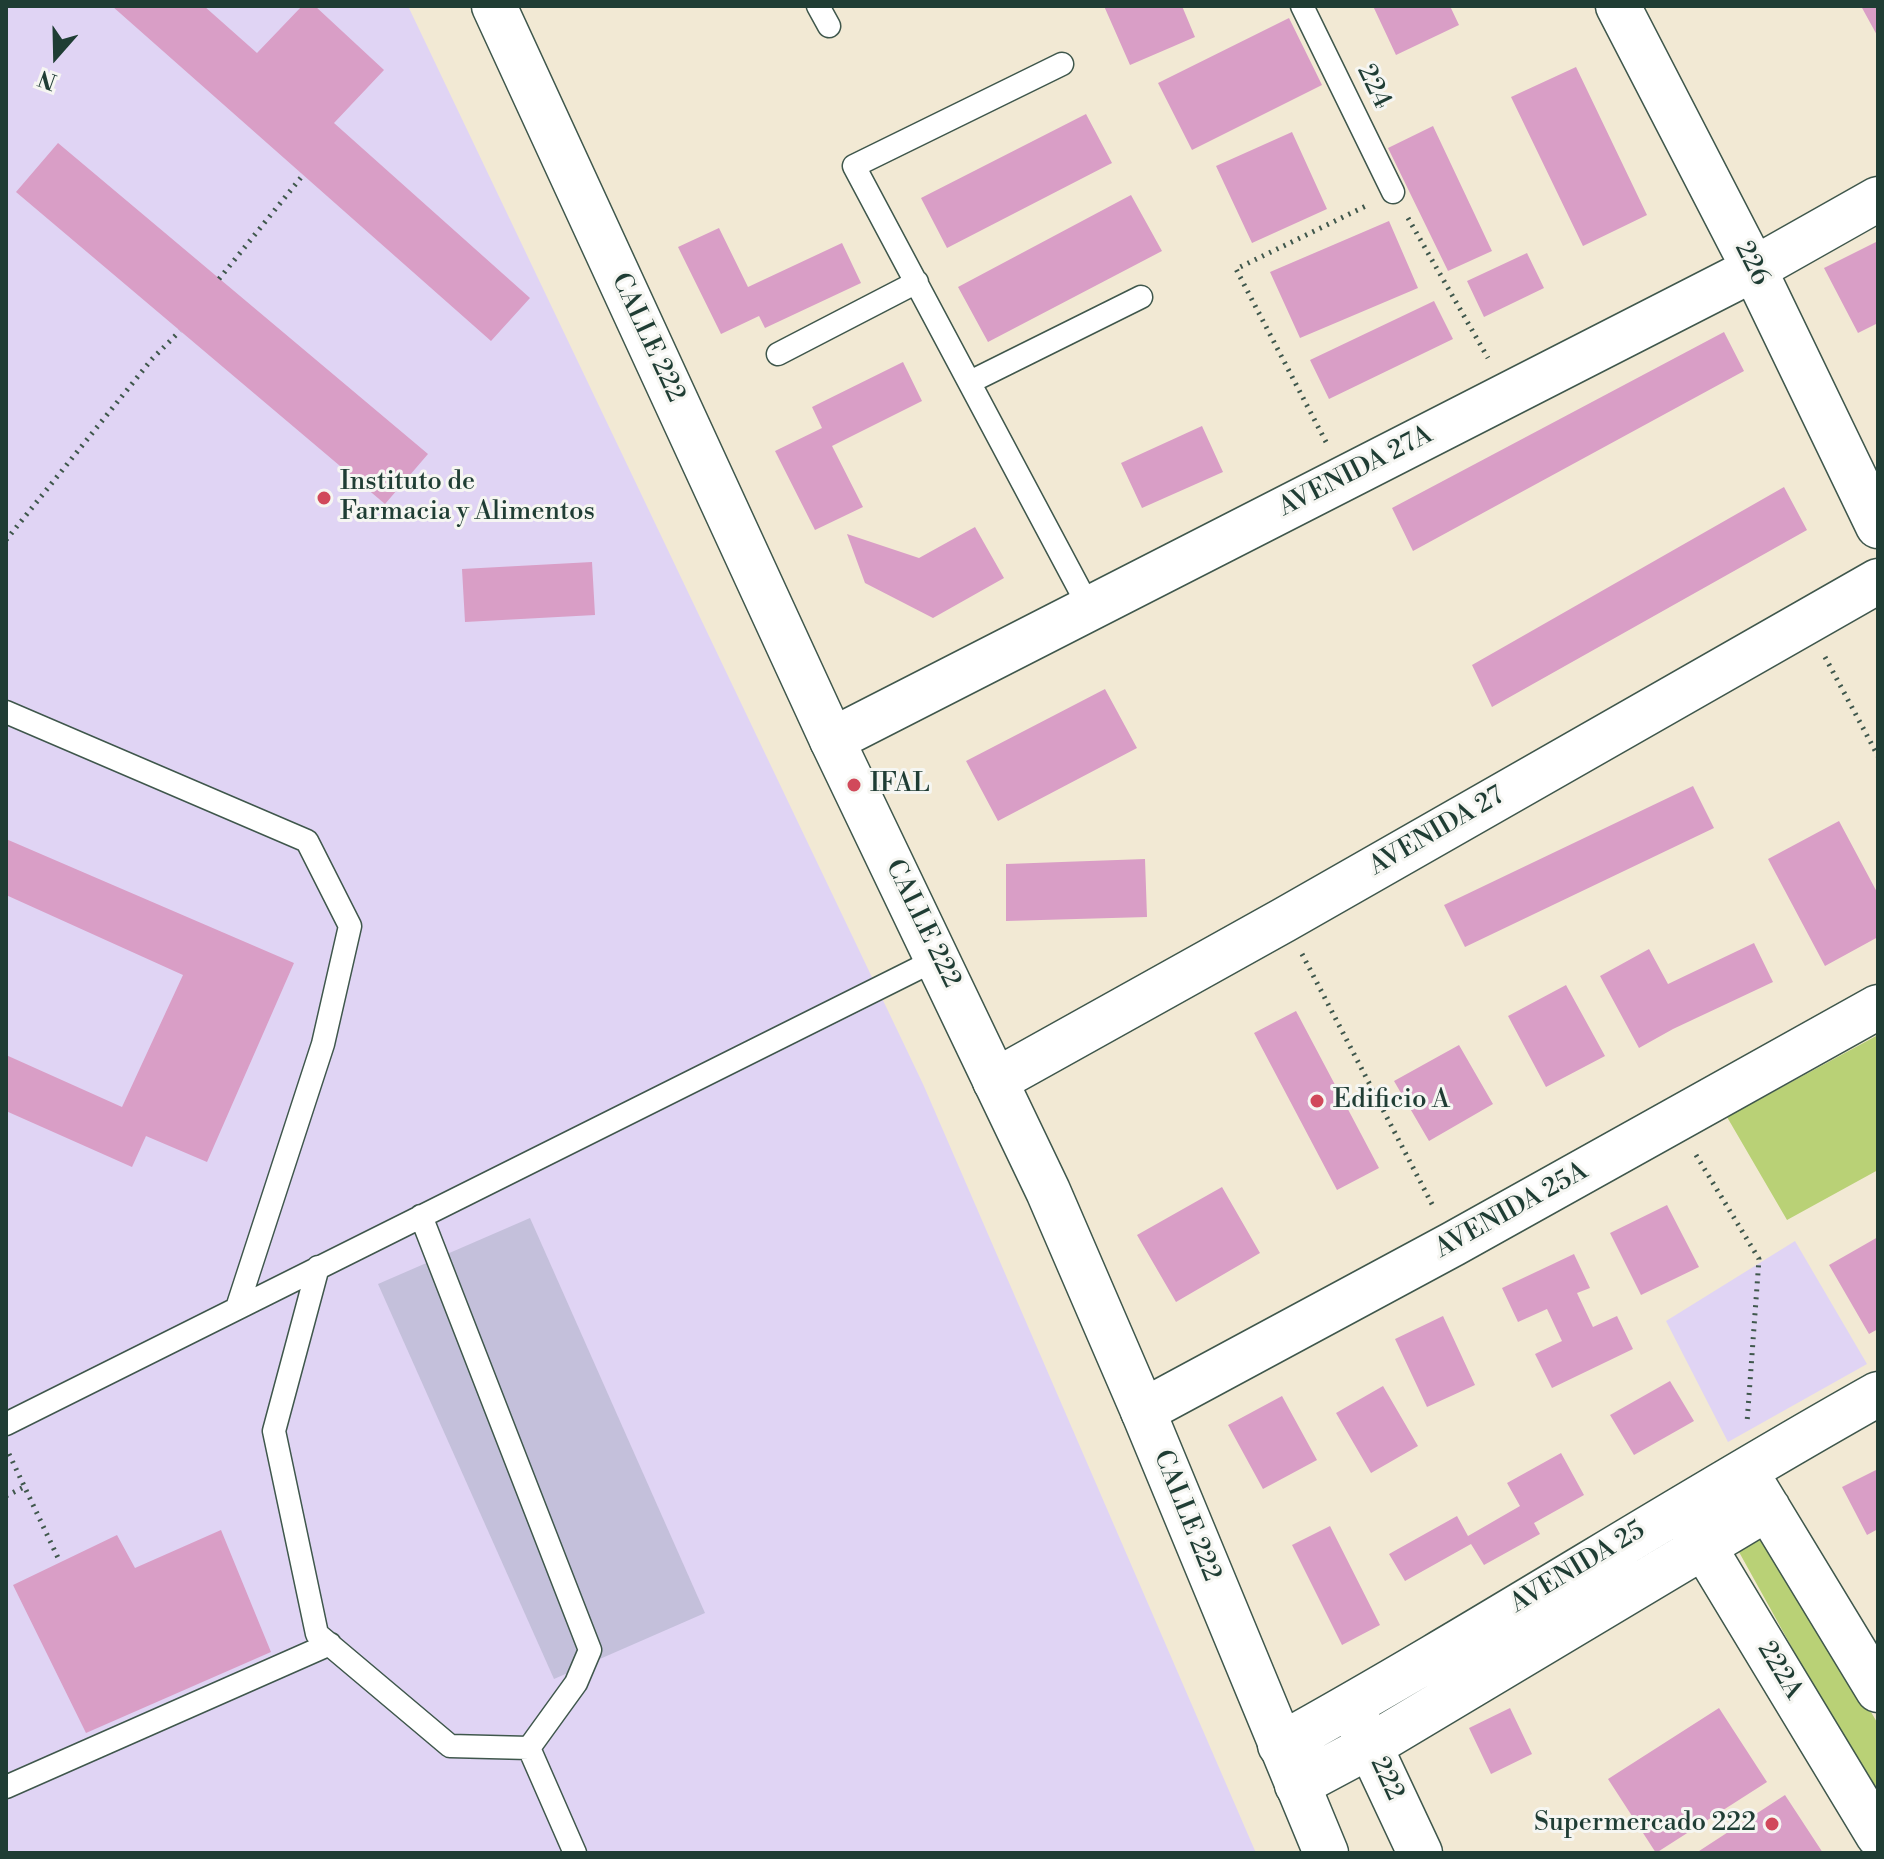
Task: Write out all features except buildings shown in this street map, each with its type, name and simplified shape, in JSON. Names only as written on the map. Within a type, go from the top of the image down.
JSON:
[{"type":"street","name":"CALLE 222","points":[[494,6],[832,740],[1048,1191],[1143,1411],[1326,1853]]},
{"type":"street","name":"226","points":[[1618,6],[1754,269],[1878,526]]},
{"type":"street","name":"AVENIDA 27A","points":[[832,740],[1754,269],[1878,199]]},
{"type":"street","name":"AVENIDA 27","points":[[995,1081],[1878,581]]},
{"type":"street","name":"AVENIDA 25A","points":[[1143,1411],[1453,1244],[1878,1007]]},
{"type":"street","name":"AVENIDA 25","points":[[1280,1745],[1744,1469],[1878,1394]]},
{"type":"street","points":[[1744,1469],[1878,1690]]},
{"type":"street","name":"222A","points":[[1680,1507],[1878,1835]]},
{"type":"street","name":"AVENIDA 25","points":[[1297,1785],[1370,1746],[1768,1508]]},
{"type":"street","name":"222","points":[[1350,1706],[1420,1853]]},
{"type":"lane","points":[[818,6],[829,26]]},
{"type":"lane","name":"224","points":[[1302,6],[1393,192]]},
{"type":"lane","points":[[1062,64],[854,166],[1090,609]]},
{"type":"lane","points":[[778,354],[917,282]]},
{"type":"lane","points":[[970,382],[1141,297]]},
{"type":"lane","points":[[6,712],[307,841],[350,926],[323,1044],[237,1308]]},
{"type":"lane","points":[[6,1424],[939,958]]},
{"type":"lane","points":[[421,1216],[590,1650],[576,1683],[529,1748]]},
{"type":"lane","points":[[318,1267],[274,1431],[317,1634],[450,1746],[529,1748]]},
{"type":"lane","points":[[6,1787],[330,1644]]},
{"type":"lane","points":[[529,1748],[575,1853]]},
{"type":"path","points":[[219,279],[303,175]]},
{"type":"path","points":[[1346,478],[1236,269],[1393,192],[1508,394]]},
{"type":"path","points":[[6,540],[152,359],[180,331]]},
{"type":"path","points":[[1805,621],[1878,756]]},
{"type":"path","points":[[1284,920],[1453,1244]]},
{"type":"path","points":[[1675,1120],[1759,1259],[1744,1469]]},
{"type":"path","points":[[6,1449],[60,1562]]},
{"type":"path","points":[[6,1496],[24,1487]]},
{"type":"shaded area","name":"Instituto de Farmacia y Alimentos","points":[[6,6],[408,6],[923,1084],[1256,1853],[6,1853]]},
{"type":"shaded area","points":[[530,1218],[705,1613],[554,1679],[378,1284]]},
{"type":"shaded area","points":[[1795,1241],[1867,1364],[1728,1442],[1666,1321]]},
{"type":"green space","points":[[1878,1035],[1878,1170],[1787,1220],[1727,1117]]},
{"type":"green space","points":[[1767,1534],[1878,1724],[1878,1803],[1739,1552],[1742,1538]]},
{"type":"place","name":"Instituto de Farmacia y Alimentos","points":[[324,498]]},
{"type":"place","name":"IFAL","points":[[854,785]]},
{"type":"place","name":"Edificio A","points":[[1317,1101]]},
{"type":"place","name":"Supermercado 222","points":[[1772,1824]]}]
